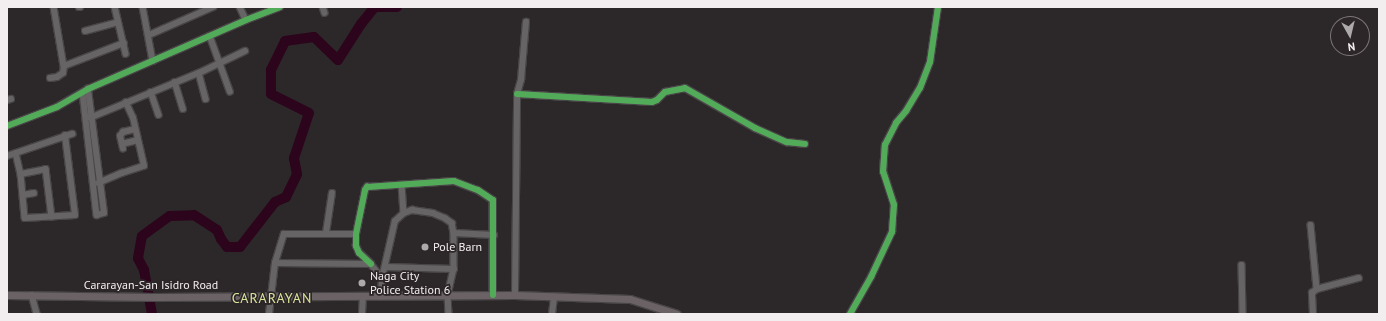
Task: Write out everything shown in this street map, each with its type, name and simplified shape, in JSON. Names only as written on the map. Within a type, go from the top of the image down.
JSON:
[{"type":"main road","name":"Cararayan-San Isidro Road","points":[[7,295],[144,297],[381,297],[515,295],[630,299],[677,314]]},
{"type":"street","points":[[50,78],[57,77],[63,73],[64,66],[54,7]]},
{"type":"street","points":[[115,7],[126,54]]},
{"type":"street","points":[[150,7],[143,8],[154,61]]},
{"type":"street","points":[[149,35],[213,7]]},
{"type":"street","points":[[240,7],[246,20]]},
{"type":"street","points":[[7,126],[57,107],[86,91],[246,20],[280,7]]},
{"type":"street","points":[[850,314],[871,277],[892,232],[894,205],[883,172],[885,145],[896,123],[906,111],[920,88],[930,62],[938,7]]},
{"type":"street","points":[[85,31],[118,22]]},
{"type":"street","points":[[515,295],[518,94],[521,80],[526,22]]},
{"type":"street","points":[[210,36],[221,62],[230,91]]},
{"type":"street","points":[[64,66],[124,43]]},
{"type":"street","points":[[90,117],[199,73],[245,52]]},
{"type":"street","points":[[199,73],[206,99]]},
{"type":"street","points":[[175,82],[183,109]]},
{"type":"street","points":[[518,94],[652,102],[657,100],[665,92],[685,88],[755,128],[787,142],[805,144]]},
{"type":"street","points":[[86,91],[101,183],[104,213],[97,215],[90,117]]},
{"type":"street","points":[[152,92],[159,115]]},
{"type":"street","points":[[94,184],[101,183],[122,173],[144,166],[135,128],[126,103]]},
{"type":"street","points":[[135,128],[123,132],[120,136],[122,147],[138,140]]},
{"type":"street","points":[[7,156],[72,134]]},
{"type":"street","points":[[16,153],[21,174],[25,218],[75,215],[65,136]]},
{"type":"street","points":[[21,174],[46,170],[52,217]]},
{"type":"street","points":[[382,278],[371,264],[359,253],[356,246],[356,234],[365,190],[367,187],[454,181],[478,190],[493,200],[493,295]]},
{"type":"street","points":[[402,185],[404,213]]},
{"type":"street","points":[[23,195],[34,193]]},
{"type":"street","points":[[326,233],[332,193]]},
{"type":"street","points":[[381,297],[382,278],[386,267],[395,221],[404,213],[412,210],[433,213],[452,223],[454,233],[454,269],[448,296],[449,314]]},
{"type":"street","points":[[1311,225],[1317,289]]},
{"type":"street","points":[[454,233],[494,235]]},
{"type":"street","points":[[269,314],[275,263],[284,234],[356,234]]},
{"type":"street","points":[[275,263],[371,264]]},
{"type":"street","points":[[1242,265],[1244,314]]},
{"type":"street","points":[[386,267],[454,269]]},
{"type":"street","points":[[1313,314],[1312,293],[1317,289],[1359,278]]},
{"type":"street","points":[[32,295],[37,314]]},
{"type":"street","points":[[362,314],[363,297]]},
{"type":"street","points":[[552,314],[554,297]]},
{"type":"waterway","points":[[375,7],[397,7]]},
{"type":"waterway","points":[[152,314],[144,270],[138,258],[142,236],[170,216],[194,215],[217,230],[227,247],[240,247],[275,202],[286,197],[297,174],[294,158],[309,113],[271,94],[271,70],[285,41],[314,37],[338,60],[361,24],[375,7]]},
{"type":"cycle path","points":[[7,126],[57,107],[88,89],[246,20],[280,7]]},
{"type":"cycle path","points":[[850,314],[871,277],[892,232],[894,205],[883,172],[885,145],[896,123],[906,111],[920,88],[930,62],[938,7]]},
{"type":"cycle path","points":[[517,94],[652,102],[657,100],[665,92],[685,88],[755,128],[787,142],[805,144]]},
{"type":"cycle path","points":[[371,264],[359,253],[356,246],[356,234],[365,190],[367,187],[454,181],[478,190],[493,200],[493,295]]},
{"type":"place","name":"Pole Barn","points":[[425,247]]},
{"type":"place","name":"Naga City Police Station 6","points":[[362,283]]},
{"type":"district","name":"CARARAYAN","points":[[272,298]]}]
